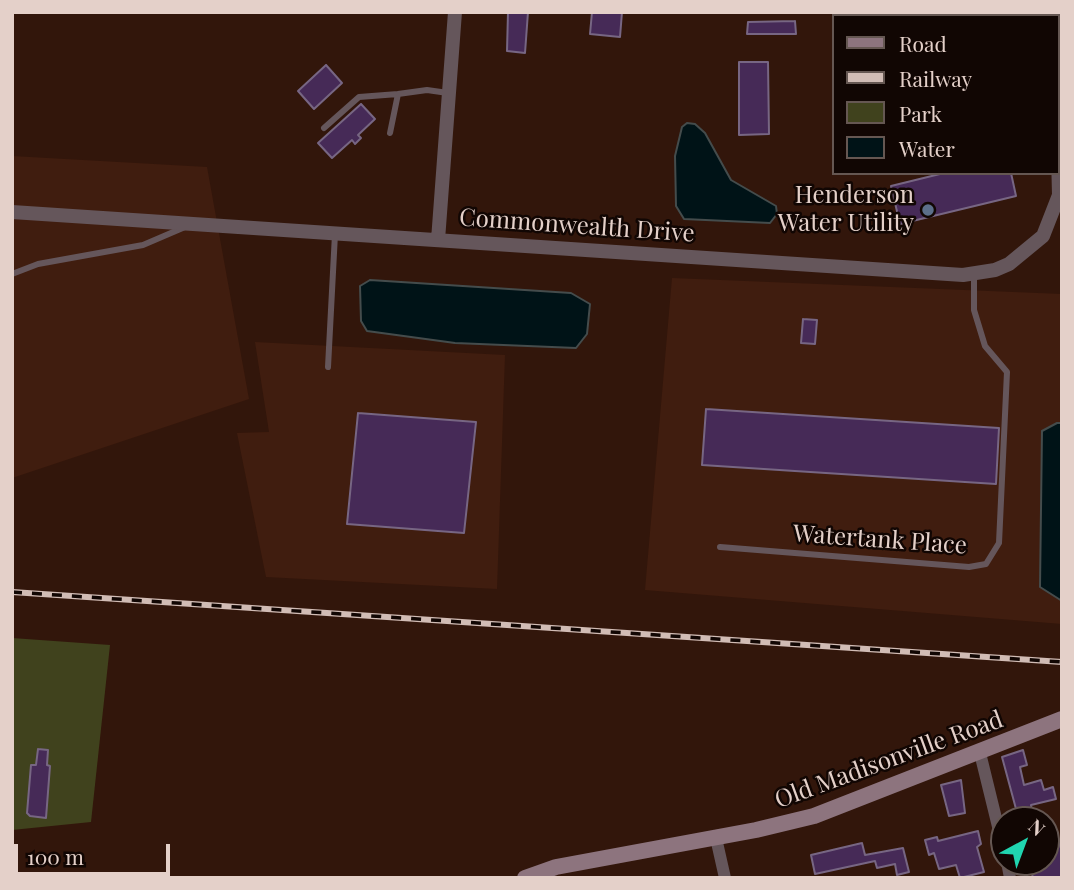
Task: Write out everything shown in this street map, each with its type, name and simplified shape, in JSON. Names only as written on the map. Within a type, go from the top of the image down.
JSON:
[{"type":"main road","name":"Old Madisonville Road","points":[[525,878],[566,866],[716,838],[814,816],[1062,719]]},
{"type":"street","points":[[438,240],[455,12]]},
{"type":"street","name":"Commonwealth Drive","points":[[12,212],[974,274],[1009,264],[1028,251],[1042,236],[1059,195],[1058,175]]},
{"type":"street","points":[[980,753],[993,806]]},
{"type":"street","points":[[716,838],[725,878]]},
{"type":"lane","points":[[324,128],[359,97],[427,90],[450,93]]},
{"type":"lane","points":[[390,133],[398,94]]},
{"type":"lane","points":[[12,274],[38,264],[144,245],[193,224]]},
{"type":"lane","points":[[328,367],[335,232]]},
{"type":"lane","name":"Watertank Place","points":[[720,547],[969,568],[986,564],[999,543],[1007,372],[985,346],[974,310],[974,274]]},
{"type":"shaded area","points":[[12,156],[207,167],[249,399],[12,478]]},
{"type":"shaded area","points":[[672,278],[1062,294],[1062,624],[645,590]]},
{"type":"shaded area","points":[[255,342],[505,355],[497,589],[266,577],[237,433],[269,432]]},
{"type":"green space","points":[[12,638],[110,645],[91,822],[12,830]]},
{"type":"water","points":[[687,123],[695,124],[705,133],[731,180],[776,206],[777,214],[770,223],[684,219],[676,206],[675,156],[682,127]]},
{"type":"water","points":[[370,280],[571,293],[590,304],[587,334],[576,348],[455,343],[367,331],[361,321],[360,286]]},
{"type":"water","points":[[1062,423],[1062,601],[1040,587],[1042,431]]},
{"type":"building","points":[[508,12],[528,12],[525,53],[507,51]]},
{"type":"building","points":[[592,12],[622,12],[620,37],[590,34]]},
{"type":"building","points":[[795,21],[796,34],[747,34],[748,22]]},
{"type":"building","points":[[739,62],[768,62],[769,134],[739,135]]},
{"type":"building","points":[[326,65],[342,83],[314,109],[298,91]]},
{"type":"building","points":[[361,104],[375,119],[358,135],[361,138],[355,144],[352,140],[332,158],[318,143]]},
{"type":"building","name":"Henderson Water Utility","points":[[936,175],[1011,175],[1016,196],[900,224],[891,186]]},
{"type":"building","points":[[803,319],[817,320],[815,344],[801,343]]},
{"type":"building","points":[[706,409],[999,428],[996,484],[702,465]]},
{"type":"building","points":[[358,413],[476,422],[464,533],[347,524]]},
{"type":"building","points":[[38,749],[48,750],[47,765],[50,766],[46,818],[30,816],[27,813],[31,765],[36,765]]},
{"type":"building","points":[[1023,750],[1027,765],[1020,767],[1024,785],[1041,780],[1044,790],[1053,787],[1056,799],[1031,806],[1015,806],[1002,757]]},
{"type":"building","points":[[961,780],[965,813],[949,816],[941,785]]},
{"type":"building","points":[[978,831],[981,844],[977,847],[984,872],[960,878],[956,865],[939,869],[934,853],[929,855],[925,840],[937,837],[938,841]]},
{"type":"building","points":[[862,843],[865,855],[903,848],[909,872],[897,875],[895,864],[877,868],[875,861],[815,874],[811,855]]},
{"type":"building","points":[[1060,846],[1062,878],[1033,878],[1060,876]]},
{"type":"railway","points":[[12,592],[1062,662]]},
{"type":"place","name":"Henderson Water Utility","points":[[928,210]]}]
